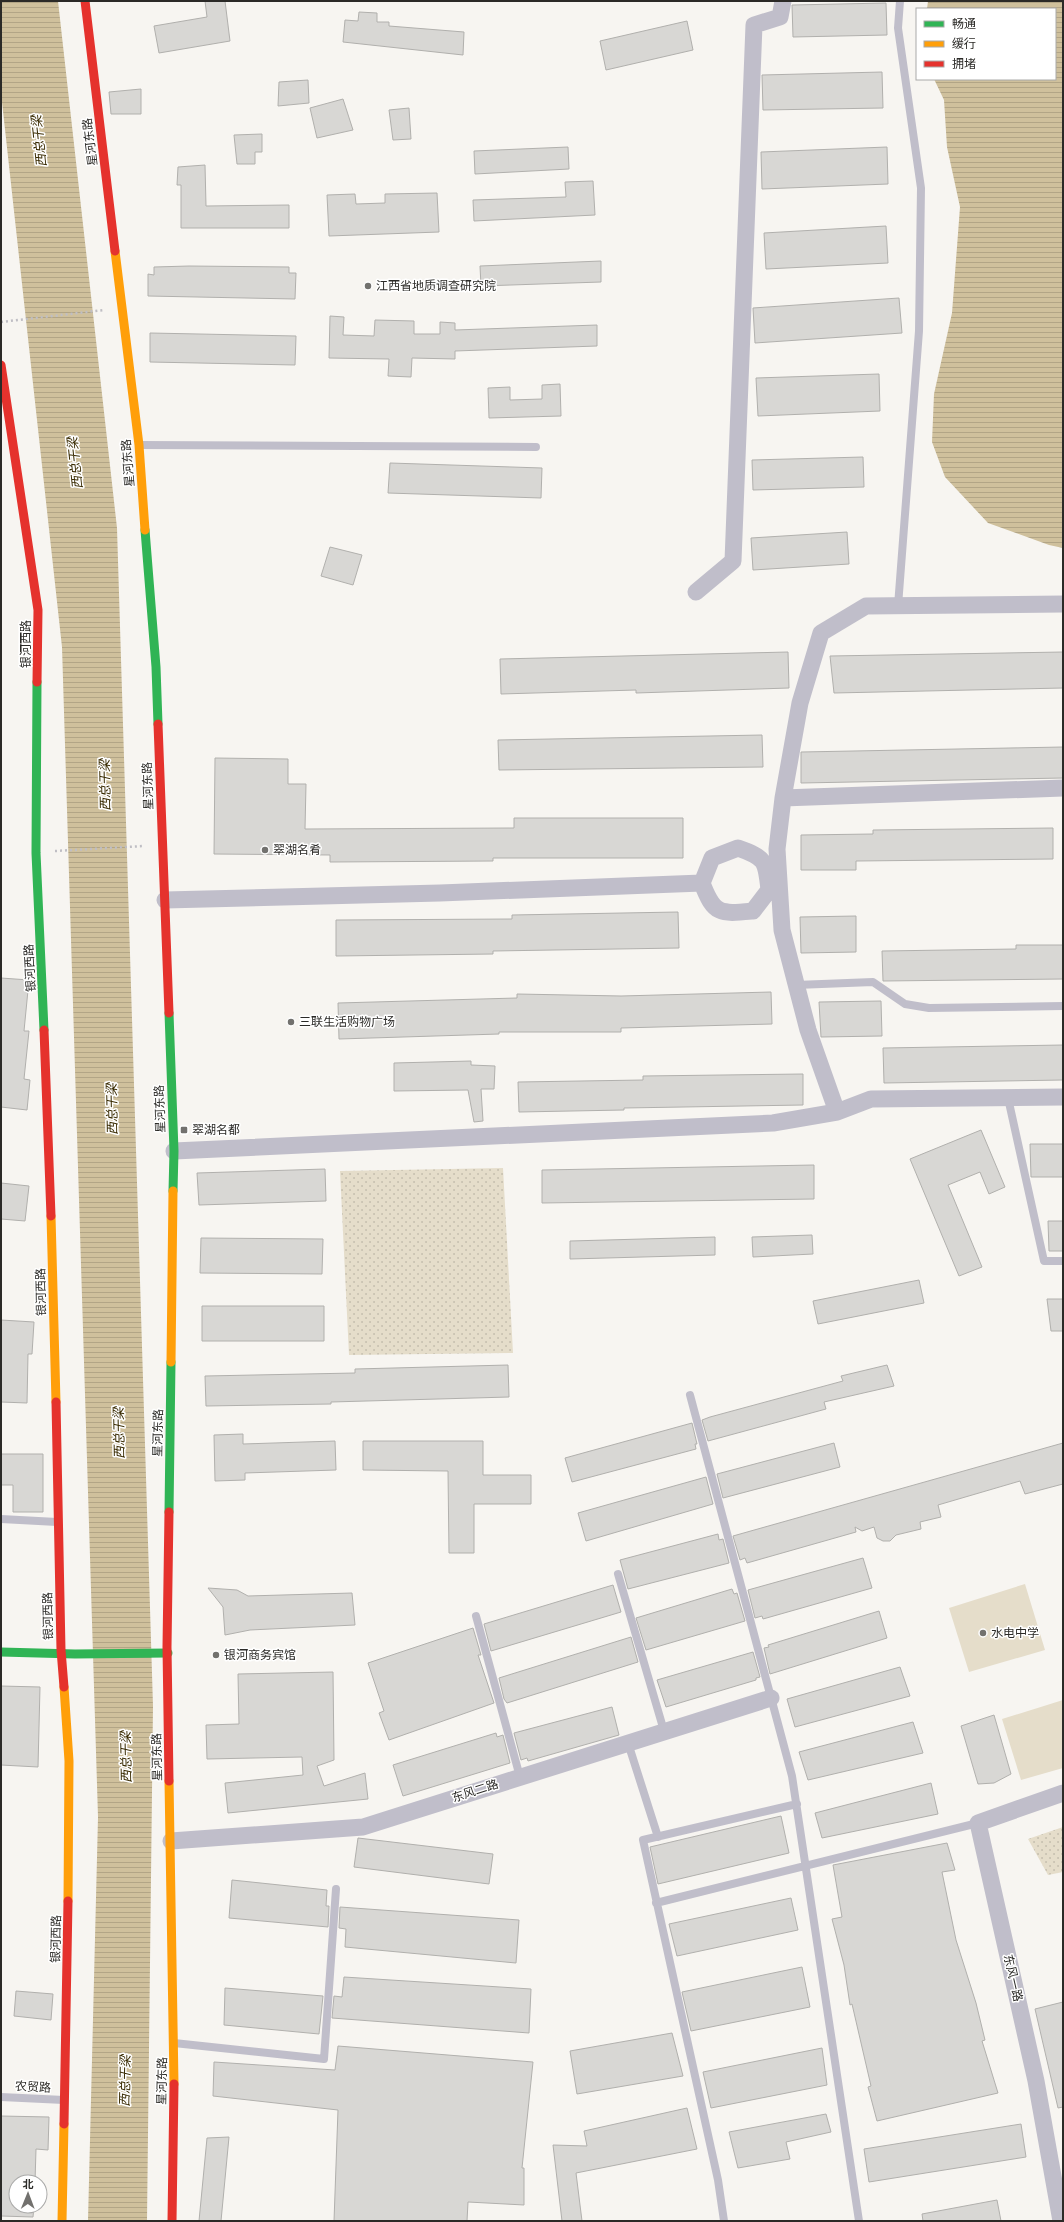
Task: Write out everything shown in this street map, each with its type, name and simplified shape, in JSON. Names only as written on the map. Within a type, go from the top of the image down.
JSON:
[{"type":"main road","name":"星河东路","points":[[85,1],[139,445],[156,667],[174,1151],[168,1653],[174,2043],[172,2221]]},
{"type":"main road","name":"银河西路","points":[[1,365],[38,610],[36,852],[50,1151],[61,1654],[69,1761],[68,1956],[62,2221]]},
{"type":"main road","points":[[1,1652],[61,1654],[168,1653]]},
{"type":"street","points":[[696,592],[733,561],[754,25],[780,17],[783,1]]},
{"type":"street","points":[[837,1112],[808,1030],[782,930],[777,849],[783,798],[800,703],[821,633],[866,606],[1063,604]]},
{"type":"street","points":[[783,798],[1063,788]]},
{"type":"street","points":[[165,900],[440,893],[702,883]]},
{"type":"street","points":[[174,1151],[773,1123],[837,1112],[871,1099],[1063,1097]]},
{"type":"street","name":"东风二路","points":[[171,1840],[363,1827],[771,1698]]},
{"type":"street","points":[[978,1823],[1063,1793]]},
{"type":"street","name":"东风一路","points":[[978,1823],[1036,2081],[1061,2221]]},
{"type":"lane","points":[[898,606],[919,331],[921,188],[898,28],[900,1]]},
{"type":"lane","points":[[139,445],[536,447]]},
{"type":"lane","points":[[796,985],[873,982],[905,1004],[928,1008],[1063,1006]]},
{"type":"lane","points":[[1008,1098],[1044,1261],[1063,1261]]},
{"type":"lane","points":[[690,1395],[792,1776],[859,2221]]},
{"type":"lane","points":[[1,1519],[58,1522]]},
{"type":"lane","points":[[618,1574],[664,1731]]},
{"type":"lane","points":[[476,1616],[520,1777]]},
{"type":"lane","points":[[628,1743],[658,1837]]},
{"type":"lane","points":[[724,2221],[718,2180],[643,1840],[796,1804]]},
{"type":"lane","points":[[656,1903],[978,1823]]},
{"type":"lane","points":[[174,2043],[324,2059],[336,1889]]},
{"type":"lane","name":"农贸路","points":[[1,2097],[64,2100]]},
{"type":"path","points":[[1,322],[122,308]]},
{"type":"path","points":[[36,852],[162,845]]},
{"type":"shaded area","points":[[503,1168],[513,1353],[349,1355],[340,1171]]},
{"type":"shaded area","points":[[1025,1584],[1045,1650],[969,1672],[949,1608]]},
{"type":"shaded area","points":[[1063,1700],[1063,1768],[1021,1780],[1002,1719]]},
{"type":"shaded area","points":[[1063,1827],[1063,1872],[1048,1875],[1028,1839]]},
{"type":"water","name":"西总干梁","points":[[1,1],[58,1],[117,528],[153,1706],[147,2221],[88,2221],[98,1817],[62,647],[1,93]]},
{"type":"water","points":[[928,1],[1063,1],[1063,548],[1049,545],[988,523],[945,477],[932,442],[934,394],[952,313],[960,207],[947,147],[944,100],[934,80],[1056,80],[1056,8],[927,8]]},
{"type":"building","points":[[205,1],[225,1],[230,41],[159,53],[154,26],[207,17]]},
{"type":"building","points":[[886,3],[887,35],[793,37],[792,5]]},
{"type":"building","points":[[359,12],[377,13],[377,22],[389,22],[389,26],[464,32],[463,55],[343,42],[345,20],[358,21]]},
{"type":"building","points":[[687,21],[693,50],[606,70],[600,41]]},
{"type":"building","points":[[882,72],[883,108],[763,110],[762,75]]},
{"type":"building","points":[[308,80],[309,103],[278,106],[279,82]]},
{"type":"building","points":[[141,89],[141,114],[111,114],[109,92]]},
{"type":"building","points":[[343,99],[353,130],[317,138],[310,108]]},
{"type":"building","points":[[409,108],[411,139],[393,140],[389,110]]},
{"type":"building","points":[[262,134],[262,152],[255,152],[255,164],[237,164],[234,135]]},
{"type":"building","points":[[568,147],[569,169],[475,174],[474,151]]},
{"type":"building","points":[[887,147],[888,184],[762,189],[761,152]]},
{"type":"building","points":[[205,165],[206,206],[289,205],[289,228],[181,228],[181,185],[177,185],[178,167]]},
{"type":"building","points":[[593,181],[595,215],[474,221],[473,200],[566,197],[565,182]]},
{"type":"building","points":[[437,193],[439,232],[329,236],[327,195],[355,194],[356,204],[385,203],[385,194]]},
{"type":"building","points":[[886,226],[888,263],[766,269],[764,233]]},
{"type":"building","points":[[601,261],[601,282],[481,286],[480,266]]},
{"type":"building","points":[[154,267],[289,267],[289,273],[296,273],[295,299],[148,296],[148,274],[154,275]]},
{"type":"building","points":[[899,298],[902,333],[755,343],[753,308]]},
{"type":"building","points":[[330,316],[344,317],[343,335],[374,336],[375,320],[414,321],[414,334],[440,334],[440,322],[455,323],[455,330],[597,325],[597,346],[455,351],[455,359],[412,358],[411,377],[388,376],[389,359],[329,358]]},
{"type":"building","points":[[150,333],[296,336],[295,365],[150,362]]},
{"type":"building","points":[[879,374],[880,411],[758,416],[756,378]]},
{"type":"building","points":[[560,384],[561,416],[489,418],[488,388],[510,387],[510,400],[542,399],[542,385]]},
{"type":"building","points":[[863,457],[864,487],[753,490],[752,460]]},
{"type":"building","points":[[390,463],[542,468],[541,498],[388,493]]},
{"type":"building","points":[[847,532],[849,564],[753,570],[751,538]]},
{"type":"building","points":[[330,547],[362,555],[353,585],[321,576]]},
{"type":"building","points":[[788,652],[789,688],[636,693],[636,690],[501,694],[500,659]]},
{"type":"building","points":[[1063,652],[1063,688],[834,693],[830,656]]},
{"type":"building","points":[[762,735],[763,767],[499,770],[498,740]]},
{"type":"building","points":[[1063,747],[1063,778],[801,783],[801,752]]},
{"type":"building","points":[[215,758],[288,759],[288,784],[306,784],[305,829],[514,828],[514,818],[683,818],[683,858],[493,858],[493,861],[330,862],[330,855],[214,854]]},
{"type":"building","points":[[1053,828],[1053,859],[856,861],[856,870],[801,870],[801,835],[873,834],[873,830]]},
{"type":"building","points":[[678,912],[679,948],[493,951],[493,954],[336,956],[336,920],[512,919],[512,915]]},
{"type":"building","points":[[856,916],[856,952],[801,953],[800,917]]},
{"type":"building","points":[[1016,945],[1063,945],[1063,979],[883,981],[882,951],[1016,949]]},
{"type":"building","points":[[1,978],[29,980],[24,1031],[29,1031],[24,1079],[30,1080],[27,1110],[1,1107]]},
{"type":"building","points":[[771,992],[772,1024],[621,1028],[621,1032],[499,1032],[499,1034],[339,1039],[338,1003],[517,998],[517,994],[621,996]]},
{"type":"building","points":[[881,1001],[882,1036],[821,1037],[819,1002]]},
{"type":"building","points":[[1063,1045],[1063,1080],[884,1083],[883,1048]]},
{"type":"building","points":[[471,1061],[471,1065],[495,1066],[494,1089],[481,1089],[483,1121],[474,1122],[468,1090],[394,1091],[394,1063]]},
{"type":"building","points":[[803,1074],[803,1105],[624,1108],[624,1110],[519,1112],[518,1082],[643,1080],[643,1076]]},
{"type":"building","points":[[981,1130],[1005,1187],[989,1194],[980,1172],[948,1185],[982,1267],[959,1276],[910,1159]]},
{"type":"building","points":[[1030,1144],[1063,1144],[1063,1177],[1031,1177]]},
{"type":"building","points":[[814,1165],[814,1199],[542,1203],[542,1170]]},
{"type":"building","points":[[325,1169],[326,1201],[199,1205],[197,1173]]},
{"type":"building","points":[[1,1183],[29,1186],[25,1221],[1,1219]]},
{"type":"building","points":[[1048,1221],[1063,1221],[1063,1251],[1049,1251]]},
{"type":"building","points":[[812,1235],[813,1254],[753,1257],[752,1237]]},
{"type":"building","points":[[715,1237],[715,1255],[570,1259],[570,1241]]},
{"type":"building","points":[[201,1238],[323,1239],[322,1274],[200,1273]]},
{"type":"building","points":[[919,1280],[924,1303],[818,1324],[813,1301]]},
{"type":"building","points":[[1047,1299],[1063,1299],[1063,1331],[1051,1331]]},
{"type":"building","points":[[202,1306],[324,1306],[324,1341],[202,1341]]},
{"type":"building","points":[[1,1320],[34,1322],[32,1354],[28,1354],[27,1403],[1,1402]]},
{"type":"building","points":[[508,1365],[509,1397],[331,1402],[331,1404],[206,1406],[205,1376],[355,1373],[355,1369]]},
{"type":"building","points":[[887,1365],[894,1386],[824,1402],[826,1409],[708,1441],[702,1420],[843,1381],[841,1376]]},
{"type":"building","points":[[692,1423],[697,1444],[695,1444],[696,1449],[572,1482],[565,1458]]},
{"type":"building","points":[[243,1434],[243,1444],[335,1441],[336,1470],[245,1473],[245,1480],[215,1481],[214,1435]]},
{"type":"building","points":[[363,1441],[483,1441],[483,1475],[531,1475],[531,1504],[474,1504],[474,1553],[449,1553],[448,1471],[363,1470]]},
{"type":"building","points":[[834,1443],[840,1467],[723,1498],[717,1474]]},
{"type":"building","points":[[1063,1443],[1063,1484],[1025,1494],[1020,1481],[938,1505],[941,1517],[920,1522],[921,1529],[896,1535],[890,1541],[883,1541],[877,1538],[874,1527],[862,1531],[855,1527],[856,1532],[747,1563],[745,1558],[740,1560],[733,1536]]},
{"type":"building","points":[[1,1454],[43,1454],[43,1512],[13,1512],[13,1485],[1,1485]]},
{"type":"building","points":[[706,1477],[713,1504],[586,1541],[578,1513]]},
{"type":"building","points":[[718,1534],[719,1540],[723,1539],[729,1563],[628,1589],[620,1560]]},
{"type":"building","points":[[863,1558],[872,1588],[763,1619],[762,1616],[755,1618],[748,1590]]},
{"type":"building","points":[[613,1585],[621,1612],[491,1651],[484,1624]]},
{"type":"building","points":[[208,1588],[237,1590],[248,1596],[352,1593],[355,1625],[250,1630],[225,1635],[223,1607]]},
{"type":"building","points":[[732,1589],[734,1594],[737,1593],[745,1621],[646,1650],[636,1618]]},
{"type":"building","points":[[879,1611],[887,1638],[770,1674],[764,1648],[769,1647],[768,1645]]},
{"type":"building","points":[[473,1628],[481,1655],[478,1655],[494,1703],[389,1740],[379,1713],[384,1711],[368,1663]]},
{"type":"building","points":[[631,1637],[638,1662],[507,1703],[504,1699],[499,1678]]},
{"type":"building","points":[[753,1652],[760,1677],[756,1678],[756,1680],[666,1707],[657,1680]]},
{"type":"building","points":[[900,1667],[910,1696],[795,1727],[787,1699]]},
{"type":"building","points":[[333,1672],[334,1760],[317,1766],[324,1786],[365,1773],[368,1799],[228,1813],[225,1783],[303,1775],[302,1757],[207,1759],[206,1725],[239,1724],[238,1674]]},
{"type":"building","points":[[1,1686],[40,1687],[38,1767],[1,1765]]},
{"type":"building","points":[[612,1707],[619,1735],[528,1761],[527,1758],[521,1760],[514,1733]]},
{"type":"building","points":[[994,1715],[1011,1774],[994,1783],[978,1784],[961,1726]]},
{"type":"building","points":[[913,1722],[923,1753],[808,1780],[799,1752]]},
{"type":"building","points":[[496,1733],[497,1737],[503,1735],[510,1763],[403,1796],[393,1765]]},
{"type":"building","points":[[931,1783],[938,1814],[822,1838],[815,1813]]},
{"type":"building","points":[[781,1816],[789,1853],[658,1884],[650,1847]]},
{"type":"building","points":[[358,1838],[493,1854],[489,1884],[354,1867]]},
{"type":"building","points":[[947,1843],[955,1870],[942,1872],[956,1940],[976,2003],[985,2040],[982,2041],[998,2093],[877,2121],[868,2087],[871,2086],[852,2004],[850,2005],[844,1965],[832,1919],[842,1917],[833,1865]]},
{"type":"building","points":[[232,1880],[327,1890],[326,1906],[329,1906],[328,1927],[229,1918]]},
{"type":"building","points":[[791,1898],[798,1930],[677,1956],[669,1924]]},
{"type":"building","points":[[340,1907],[519,1920],[516,1963],[345,1947],[346,1929],[339,1928]]},
{"type":"building","points":[[802,1967],[810,2007],[691,2031],[682,1992]]},
{"type":"building","points":[[344,1977],[531,1989],[529,2033],[332,2018],[334,1996],[342,1997]]},
{"type":"building","points":[[225,1988],[323,1996],[319,2034],[224,2025]]},
{"type":"building","points":[[16,1991],[53,1994],[51,2020],[14,2016]]},
{"type":"building","points":[[1063,2002],[1063,2107],[1058,2108],[1035,2009]]},
{"type":"building","points":[[672,2033],[683,2076],[577,2094],[570,2051]]},
{"type":"building","points":[[338,2046],[533,2062],[522,2168],[524,2168],[524,2205],[468,2202],[467,2221],[334,2221],[338,2110],[213,2096],[214,2062],[335,2070]]},
{"type":"building","points":[[822,2048],[827,2085],[711,2108],[703,2072]]},
{"type":"building","points":[[687,2108],[697,2149],[576,2173],[582,2221],[562,2221],[553,2145],[587,2146],[584,2131]]},
{"type":"building","points":[[826,2114],[831,2132],[786,2142],[790,2159],[738,2168],[729,2132]]},
{"type":"building","points":[[1,2116],[49,2117],[48,2150],[36,2149],[35,2174],[8,2174],[8,2214],[33,2214],[33,2217],[1,2216]]},
{"type":"building","points":[[1021,2124],[1026,2157],[869,2182],[864,2149]]},
{"type":"building","points":[[229,2137],[221,2221],[199,2221],[207,2138]]},
{"type":"building","points":[[997,2200],[1001,2221],[923,2221],[922,2214]]},
{"type":"traffic: fast","points":[[145,530],[156,667],[158,724]]},
{"type":"traffic: fast","points":[[37,682],[36,853],[44,1030]]},
{"type":"traffic: fast","points":[[169,1013],[174,1151],[173,1191]]},
{"type":"traffic: fast","points":[[169,1512],[171,1362]]},
{"type":"traffic: fast","points":[[1,1652],[75,1654],[168,1653]]},
{"type":"traffic: slow","points":[[115,251],[139,445],[145,530]]},
{"type":"traffic: slow","points":[[171,1362],[173,1191]]},
{"type":"traffic: slow","points":[[51,1216],[56,1402]]},
{"type":"traffic: slow","points":[[64,1687],[69,1761],[68,1901]]},
{"type":"traffic: slow","points":[[169,1781],[174,2084]]},
{"type":"traffic: slow","points":[[62,2221],[64,2124]]},
{"type":"traffic: jam","points":[[85,1],[115,251]]},
{"type":"traffic: jam","points":[[1,365],[38,610],[37,682]]},
{"type":"traffic: jam","points":[[158,724],[169,1013]]},
{"type":"traffic: jam","points":[[44,1030],[51,1216]]},
{"type":"traffic: jam","points":[[56,1402],[61,1650],[64,1687]]},
{"type":"traffic: jam","points":[[169,1512],[167,1647],[169,1781]]},
{"type":"traffic: jam","points":[[64,2124],[68,1901]]},
{"type":"traffic: jam","points":[[172,2221],[174,2084]]},
{"type":"place","name":"江西省地质调查研究院","points":[[368,286]]},
{"type":"place","name":"翠湖名肴","points":[[265,850]]},
{"type":"place","name":"三联生活购物广场","points":[[291,1022]]},
{"type":"place","name":"翠湖名都","points":[[184,1130]]},
{"type":"place","name":"水电中学","points":[[983,1633]]},
{"type":"place","name":"银河商务宾馆","points":[[216,1655]]}]
